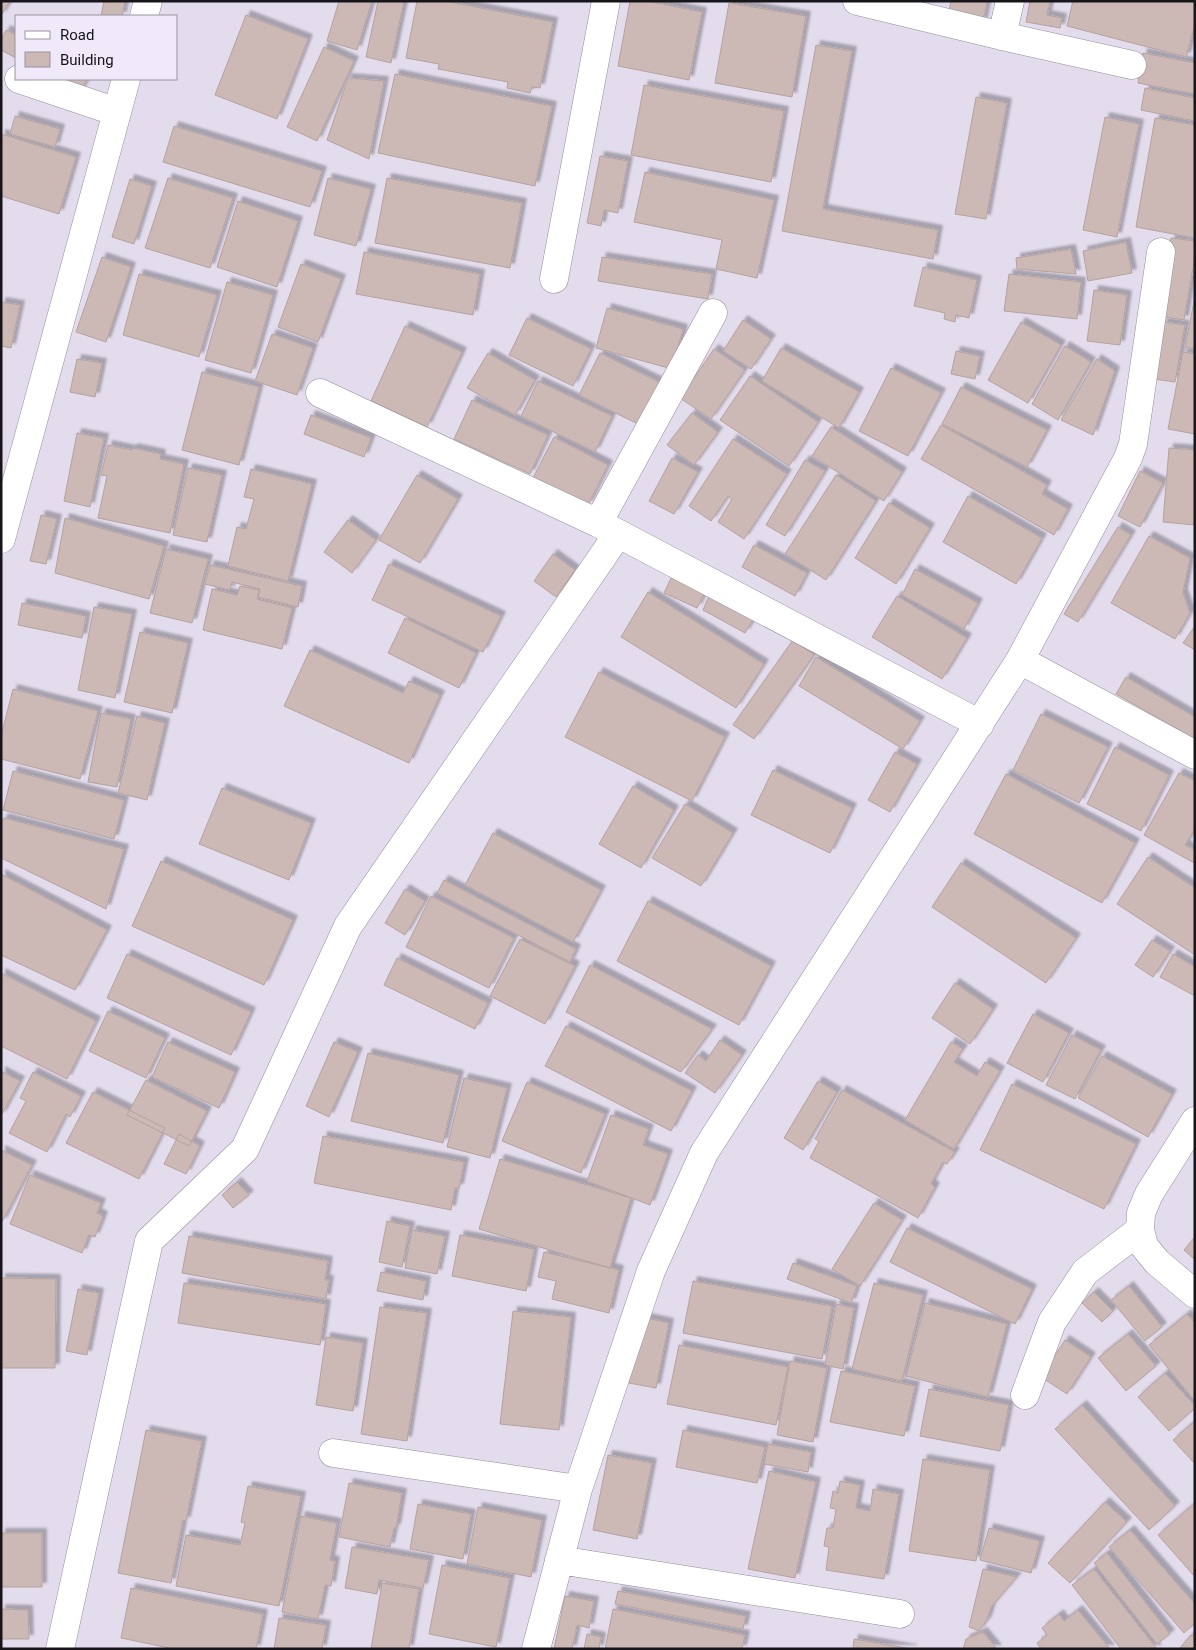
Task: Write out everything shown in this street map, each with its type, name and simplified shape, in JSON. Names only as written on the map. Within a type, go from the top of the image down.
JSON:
[{"type":"street","points":[[144,15],[148,1]]},
{"type":"street","points":[[554,278],[606,1]]},
{"type":"street","points":[[857,1],[1132,65]]},
{"type":"street","points":[[1002,36],[1010,1]]},
{"type":"street","points":[[1,73],[15,77]]},
{"type":"street","points":[[23,80],[117,112]]},
{"type":"street","points":[[1,539],[126,80]]},
{"type":"street","points":[[536,1649],[578,1489],[651,1271],[704,1153],[1020,660],[1128,458],[1133,444],[1161,252]]},
{"type":"street","points":[[60,1649],[149,1241],[245,1149],[348,926],[608,528],[713,313]]},
{"type":"street","points":[[320,393],[608,528],[980,724]]},
{"type":"street","points":[[1020,660],[1195,755]]},
{"type":"street","points":[[1195,1121],[1149,1194],[1141,1212],[1140,1230],[1144,1246],[1157,1262],[1195,1294]]},
{"type":"street","points":[[1025,1395],[1052,1322],[1085,1272],[1140,1230]]},
{"type":"street","points":[[333,1453],[578,1489]]},
{"type":"street","points":[[559,1560],[900,1614]]},
{"type":"building","points":[[1,1],[10,1],[1,16]]},
{"type":"building","points":[[104,1],[125,1],[122,15],[101,15]]},
{"type":"building","points":[[339,1],[372,1],[357,50],[327,41]]},
{"type":"building","points":[[378,1],[404,1],[391,63],[366,57]]},
{"type":"building","points":[[417,1],[445,1],[553,22],[540,88],[532,87],[530,93],[507,88],[508,82],[438,69],[439,64],[406,58]]},
{"type":"building","points":[[630,1],[647,1],[702,12],[689,80],[618,66]]},
{"type":"building","points":[[951,1],[987,1],[983,22],[948,15]]},
{"type":"building","points":[[1030,1],[1050,1],[1047,15],[1062,18],[1060,28],[1026,22]]},
{"type":"building","points":[[1073,1],[1195,1],[1195,24],[1186,57],[1067,26]]},
{"type":"building","points":[[729,3],[806,16],[792,97],[715,83]]},
{"type":"building","points":[[246,15],[308,39],[277,119],[215,95]]},
{"type":"building","points":[[6,30],[15,34],[15,57],[1,50],[1,40]]},
{"type":"building","points":[[816,45],[852,51],[823,209],[938,230],[933,259],[782,231]]},
{"type":"building","points":[[324,47],[354,61],[317,141],[287,127]]},
{"type":"building","points":[[1143,53],[1195,63],[1195,94],[1138,83]]},
{"type":"building","points":[[395,74],[552,106],[535,186],[378,153]]},
{"type":"building","points":[[348,78],[384,81],[369,159],[327,140]]},
{"type":"building","points":[[60,80],[86,80],[81,91]]},
{"type":"building","points":[[644,85],[784,111],[771,182],[631,155]]},
{"type":"building","points":[[1145,88],[1195,98],[1195,121],[1141,110]]},
{"type":"building","points":[[976,97],[1007,103],[986,219],[955,214]]},
{"type":"building","points":[[15,116],[60,129],[55,147],[10,134]]},
{"type":"building","points":[[1105,117],[1139,124],[1117,237],[1083,230]]},
{"type":"building","points":[[1155,118],[1195,125],[1195,238],[1136,227]]},
{"type":"building","points":[[174,126],[322,171],[310,207],[163,162]]},
{"type":"building","points":[[1,134],[76,157],[59,214],[1,196]]},
{"type":"building","points":[[600,156],[628,161],[618,213],[604,210],[601,226],[587,223]]},
{"type":"building","points":[[645,172],[774,200],[757,278],[716,269],[722,240],[634,222]]},
{"type":"building","points":[[168,178],[233,198],[210,268],[145,248]]},
{"type":"building","points":[[328,178],[371,189],[356,246],[314,235]]},
{"type":"building","points":[[387,178],[522,203],[510,268],[375,243]]},
{"type":"building","points":[[130,179],[152,186],[134,244],[112,237]]},
{"type":"building","points":[[238,201],[298,221],[277,287],[217,267]]},
{"type":"building","points":[[1171,238],[1195,241],[1195,256],[1184,320],[1159,316]]},
{"type":"building","points":[[1126,242],[1132,273],[1088,281],[1083,251]]},
{"type":"building","points":[[1071,249],[1076,274],[1017,269],[1016,258]]},
{"type":"building","points":[[364,252],[480,274],[473,315],[356,294]]},
{"type":"building","points":[[102,257],[131,267],[106,342],[76,332]]},
{"type":"building","points":[[602,257],[712,274],[708,299],[598,281]]},
{"type":"building","points":[[301,264],[341,279],[318,342],[278,327]]},
{"type":"building","points":[[923,267],[977,280],[969,318],[956,315],[955,322],[944,319],[945,313],[914,306]]},
{"type":"building","points":[[139,274],[217,295],[199,357],[123,335]]},
{"type":"building","points":[[1009,274],[1081,282],[1077,319],[1004,311]]},
{"type":"building","points":[[227,282],[273,295],[251,373],[205,360]]},
{"type":"building","points":[[1094,290],[1127,295],[1120,345],[1087,341]]},
{"type":"building","points":[[1195,296],[1195,349],[1185,347]]},
{"type":"building","points":[[1,302],[20,305],[11,348],[1,346]]},
{"type":"building","points":[[607,308],[683,329],[672,369],[596,348]]},
{"type":"building","points":[[527,318],[591,349],[573,386],[509,355]]},
{"type":"building","points":[[743,320],[771,339],[751,369],[723,351]]},
{"type":"building","points":[[1021,322],[1061,345],[1028,403],[988,380]]},
{"type":"building","points":[[1163,322],[1185,325],[1175,382],[1154,379]]},
{"type":"building","points":[[405,326],[462,352],[427,427],[371,401]]},
{"type":"building","points":[[272,334],[313,348],[297,395],[255,381]]},
{"type":"building","points":[[1065,346],[1091,362],[1058,420],[1032,404]]},
{"type":"building","points":[[781,348],[859,392],[839,428],[762,381]]},
{"type":"building","points":[[714,349],[745,370],[711,419],[680,398]]},
{"type":"building","points":[[956,351],[980,356],[975,379],[951,374]]},
{"type":"building","points":[[1183,352],[1195,354],[1195,434],[1168,429]]},
{"type":"building","points":[[488,353],[535,380],[515,415],[467,388]]},
{"type":"building","points":[[600,353],[663,384],[642,426],[579,395]]},
{"type":"building","points":[[77,359],[102,363],[95,397],[70,392]]},
{"type":"building","points":[[1097,359],[1115,371],[1093,435],[1061,420]]},
{"type":"building","points":[[891,368],[941,393],[908,456],[859,431]]},
{"type":"building","points":[[202,372],[259,387],[239,465],[182,450]]},
{"type":"building","points":[[750,376],[818,422],[789,466],[720,420]]},
{"type":"building","points":[[538,381],[612,416],[595,452],[521,416]]},
{"type":"building","points":[[961,387],[1047,430],[1027,467],[942,424]]},
{"type":"building","points":[[472,400],[548,435],[530,474],[454,439]]},
{"type":"building","points":[[692,413],[718,432],[694,465],[667,445]]},
{"type":"building","points":[[311,415],[371,438],[364,457],[304,434]]},
{"type":"building","points":[[941,425],[1047,485],[1042,494],[1068,509],[1054,535],[921,459]]},
{"type":"building","points":[[831,427],[902,472],[884,501],[812,456]]},
{"type":"building","points":[[77,433],[104,438],[90,507],[64,501]]},
{"type":"building","points":[[554,437],[608,465],[588,505],[533,478]]},
{"type":"building","points":[[733,439],[787,474],[744,539],[718,522],[732,499],[728,496],[711,521],[689,506]]},
{"type":"building","points":[[108,445],[161,454],[160,459],[184,464],[170,533],[98,518],[107,476],[101,475]]},
{"type":"building","points":[[1169,448],[1195,450],[1195,525],[1163,522]]},
{"type":"building","points":[[672,458],[698,472],[674,514],[649,501]]},
{"type":"building","points":[[805,460],[825,471],[785,536],[766,525]]},
{"type":"building","points":[[188,468],[222,475],[207,542],[173,535]]},
{"type":"building","points":[[251,469],[312,484],[288,581],[228,566],[237,527],[246,529],[254,499],[244,497]]},
{"type":"building","points":[[1140,471],[1163,483],[1140,527],[1118,516]]},
{"type":"building","points":[[417,475],[458,499],[420,563],[379,540]]},
{"type":"building","points":[[836,475],[876,501],[826,580],[785,554]]},
{"type":"building","points":[[968,496],[1042,538],[1016,584],[943,542]]},
{"type":"building","points":[[889,503],[930,528],[896,584],[855,558]]},
{"type":"building","points":[[41,515],[57,519],[46,564],[30,561]]},
{"type":"building","points":[[65,518],[164,546],[149,599],[55,573]]},
{"type":"building","points":[[348,520],[376,540],[352,573],[324,552]]},
{"type":"building","points":[[1118,527],[1131,535],[1078,622],[1064,614]]},
{"type":"building","points":[[1149,536],[1190,558],[1183,593],[1190,613],[1175,639],[1111,603]]},
{"type":"building","points":[[754,545],[807,573],[795,596],[742,567]]},
{"type":"building","points":[[166,549],[208,559],[192,623],[150,613]]},
{"type":"building","points":[[553,554],[575,570],[556,597],[534,581]]},
{"type":"building","points":[[389,564],[501,616],[483,652],[372,600]]},
{"type":"building","points":[[210,565],[302,586],[298,607],[258,597],[260,589],[232,582],[230,590],[205,584]]},
{"type":"building","points":[[915,569],[978,603],[964,629],[902,595]]},
{"type":"building","points":[[674,572],[707,588],[697,608],[664,593]]},
{"type":"building","points":[[240,586],[259,590],[257,599],[292,608],[282,649],[203,630],[212,589],[237,595]]},
{"type":"building","points":[[713,587],[757,613],[745,633],[703,610]]},
{"type":"building","points":[[648,592],[764,664],[736,708],[621,637]]},
{"type":"building","points":[[897,596],[967,638],[942,679],[872,637]]},
{"type":"building","points":[[22,603],[86,616],[82,638],[18,625]]},
{"type":"building","points":[[94,607],[132,614],[115,698],[78,690]]},
{"type":"building","points":[[405,618],[476,653],[459,688],[388,653]]},
{"type":"building","points":[[1195,626],[1195,650],[1183,643]]},
{"type":"building","points":[[140,632],[188,643],[172,713],[124,702]]},
{"type":"building","points":[[793,640],[814,655],[754,739],[733,725]]},
{"type":"building","points":[[310,650],[403,693],[409,681],[440,695],[409,763],[284,706]]},
{"type":"building","points":[[816,657],[920,721],[903,749],[799,686]]},
{"type":"building","points":[[599,672],[725,737],[692,801],[565,737]]},
{"type":"building","points":[[1126,677],[1195,717],[1195,739],[1116,694]]},
{"type":"building","points":[[13,689],[98,711],[80,779],[1,759],[1,736]]},
{"type":"building","points":[[101,713],[131,719],[117,787],[88,782]]},
{"type":"building","points":[[1041,714],[1108,747],[1079,803],[1013,770]]},
{"type":"building","points":[[137,716],[165,723],[147,800],[118,793]]},
{"type":"building","points":[[1115,747],[1169,775],[1141,831],[1087,804]]},
{"type":"building","points":[[895,752],[917,764],[890,812],[868,800]]},
{"type":"building","points":[[773,770],[852,808],[830,853],[751,815]]},
{"type":"building","points":[[13,771],[124,800],[114,839],[3,810]]},
{"type":"building","points":[[1179,773],[1195,781],[1195,829],[1185,845],[1195,850],[1194,863],[1144,835]]},
{"type":"building","points":[[1006,774],[1135,843],[1102,903],[974,834]]},
{"type":"building","points":[[633,786],[674,810],[641,868],[599,844]]},
{"type":"building","points":[[222,788],[311,823],[289,880],[199,844]]},
{"type":"building","points":[[685,804],[733,833],[701,886],[652,858]]},
{"type":"building","points":[[4,818],[124,849],[106,909],[1,858],[1,823]]},
{"type":"building","points":[[493,833],[601,890],[573,942],[465,885]]},
{"type":"building","points":[[1148,857],[1195,888],[1195,955],[1117,904]]},
{"type":"building","points":[[161,861],[293,920],[264,985],[132,926]]},
{"type":"building","points":[[961,863],[1076,938],[1046,983],[932,907]]},
{"type":"building","points":[[1,874],[107,930],[75,990],[1,955]]},
{"type":"building","points":[[444,880],[576,949],[570,962],[437,893]]},
{"type":"building","points":[[405,889],[425,901],[405,935],[385,923]]},
{"type":"building","points":[[431,896],[514,938],[489,988],[406,947]]},
{"type":"building","points":[[648,901],[771,966],[739,1025],[617,961]]},
{"type":"building","points":[[520,939],[575,966],[545,1024],[490,996]]},
{"type":"building","points":[[1152,940],[1170,951],[1153,977],[1135,965]]},
{"type":"building","points":[[127,954],[251,1012],[231,1055],[107,998]]},
{"type":"building","points":[[1173,954],[1195,967],[1195,996],[1160,977]]},
{"type":"building","points":[[397,958],[488,1003],[475,1029],[384,985]]},
{"type":"building","points":[[590,965],[712,1029],[681,1072],[566,1012]]},
{"type":"building","points":[[1,973],[96,1021],[67,1079],[1,1046]]},
{"type":"building","points":[[955,983],[993,1009],[970,1044],[932,1018]]},
{"type":"building","points":[[108,1011],[165,1038],[146,1078],[89,1051]]},
{"type":"building","points":[[1033,1014],[1069,1033],[1043,1082],[1007,1063]]},
{"type":"building","points":[[566,1026],[692,1091],[671,1131],[545,1066]]},
{"type":"building","points":[[1072,1035],[1101,1050],[1075,1099],[1046,1085]]},
{"type":"building","points":[[720,1040],[742,1055],[715,1093],[685,1073],[698,1055],[706,1061]]},
{"type":"building","points":[[168,1042],[235,1072],[219,1108],[152,1077]]},
{"type":"building","points":[[334,1042],[358,1052],[329,1117],[306,1106]]},
{"type":"building","points":[[951,1042],[963,1049],[954,1062],[977,1076],[985,1062],[1000,1071],[954,1149],[905,1120]]},
{"type":"building","points":[[368,1053],[459,1075],[443,1143],[351,1121]]},
{"type":"building","points":[[1102,1056],[1172,1094],[1148,1137],[1078,1098]]},
{"type":"building","points":[[1,1071],[20,1081],[1,1116]]},
{"type":"building","points":[[33,1072],[81,1096],[70,1117],[66,1114],[47,1152],[9,1133],[26,1101],[20,1098]]},
{"type":"building","points":[[464,1078],[507,1088],[490,1158],[447,1147]]},
{"type":"building","points":[[146,1080],[207,1111],[189,1146],[127,1115]]},
{"type":"building","points":[[818,1081],[837,1092],[803,1150],[784,1138]]},
{"type":"building","points":[[527,1082],[605,1114],[581,1173],[502,1141]]},
{"type":"building","points":[[1012,1084],[1136,1144],[1104,1209],[980,1150]]},
{"type":"building","points":[[842,1090],[955,1152],[947,1164],[943,1162],[931,1184],[935,1187],[918,1218],[810,1158],[819,1141],[815,1139]]},
{"type":"building","points":[[93,1092],[165,1128],[139,1179],[66,1143]]},
{"type":"building","points":[[611,1115],[649,1129],[643,1145],[668,1154],[650,1205],[587,1181]]},
{"type":"building","points":[[179,1134],[200,1146],[186,1174],[164,1164]]},
{"type":"building","points":[[323,1136],[464,1162],[459,1188],[455,1188],[451,1210],[314,1183]]},
{"type":"building","points":[[1,1150],[32,1165],[2,1222],[1,1222]]},
{"type":"building","points":[[500,1159],[631,1198],[610,1268],[479,1229]]},
{"type":"building","points":[[30,1175],[101,1203],[97,1213],[103,1216],[95,1237],[89,1235],[82,1253],[10,1224]]},
{"type":"building","points":[[237,1182],[249,1195],[233,1208],[222,1195]]},
{"type":"building","points":[[874,1203],[902,1220],[860,1286],[832,1269]]},
{"type":"building","points":[[387,1221],[410,1226],[402,1267],[379,1262]]},
{"type":"building","points":[[907,1228],[1032,1289],[1015,1324],[890,1262]]},
{"type":"building","points":[[412,1230],[445,1236],[437,1274],[405,1268]]},
{"type":"building","points":[[460,1235],[534,1249],[526,1291],[452,1276]]},
{"type":"building","points":[[189,1236],[328,1261],[325,1280],[329,1280],[326,1299],[182,1273]]},
{"type":"building","points":[[1195,1237],[1195,1260],[1184,1250]]},
{"type":"building","points":[[544,1252],[619,1270],[609,1313],[552,1299],[556,1281],[538,1277]]},
{"type":"building","points":[[793,1263],[857,1286],[851,1303],[787,1279]]},
{"type":"building","points":[[381,1272],[426,1281],[423,1300],[377,1291]]},
{"type":"building","points":[[1,1278],[56,1279],[55,1368],[1,1368]]},
{"type":"building","points":[[693,1281],[832,1306],[822,1359],[683,1333]]},
{"type":"building","points":[[184,1283],[326,1304],[320,1345],[178,1323]]},
{"type":"building","points":[[874,1283],[923,1295],[902,1381],[852,1369]]},
{"type":"building","points":[[1129,1286],[1162,1327],[1145,1341],[1111,1300]]},
{"type":"building","points":[[78,1289],[99,1293],[87,1355],[66,1351]]},
{"type":"building","points":[[1094,1292],[1113,1311],[1102,1322],[1082,1303]]},
{"type":"building","points":[[925,1303],[1007,1324],[988,1397],[906,1376]]},
{"type":"building","points":[[836,1304],[854,1308],[843,1369],[825,1365]]},
{"type":"building","points":[[380,1307],[427,1313],[407,1441],[361,1434]]},
{"type":"building","points":[[513,1311],[571,1317],[559,1430],[500,1424]]},
{"type":"building","points":[[1187,1314],[1195,1323],[1195,1398],[1193,1399],[1149,1345]]},
{"type":"building","points":[[642,1317],[669,1323],[656,1388],[629,1383]]},
{"type":"building","points":[[1128,1334],[1156,1366],[1126,1391],[1098,1358]]},
{"type":"building","points":[[326,1337],[363,1343],[353,1411],[316,1405]]},
{"type":"building","points":[[1065,1340],[1091,1357],[1067,1394],[1041,1377]]},
{"type":"building","points":[[679,1345],[788,1367],[776,1425],[667,1404]]},
{"type":"building","points":[[790,1361],[827,1368],[813,1442],[777,1435]]},
{"type":"building","points":[[841,1371],[915,1386],[904,1436],[830,1422]]},
{"type":"building","points":[[1165,1373],[1195,1406],[1169,1431],[1138,1397]]},
{"type":"building","points":[[929,1389],[1009,1405],[1000,1451],[920,1436]]},
{"type":"building","points":[[1082,1405],[1175,1506],[1149,1530],[1055,1429]]},
{"type":"building","points":[[1195,1421],[1195,1464],[1173,1440]]},
{"type":"building","points":[[146,1430],[202,1441],[186,1521],[183,1520],[171,1583],[118,1573]]},
{"type":"building","points":[[683,1430],[765,1447],[757,1483],[676,1467]]},
{"type":"building","points":[[768,1444],[811,1452],[808,1472],[764,1464]]},
{"type":"building","points":[[608,1455],[652,1463],[637,1539],[593,1530]]},
{"type":"building","points":[[923,1459],[990,1470],[976,1561],[909,1551]]},
{"type":"building","points":[[769,1471],[816,1482],[795,1578],[748,1569]]},
{"type":"building","points":[[840,1481],[860,1485],[856,1508],[870,1511],[873,1489],[899,1494],[884,1579],[826,1570],[829,1547],[824,1546],[827,1528],[833,1528],[836,1509],[830,1508],[833,1491],[838,1493]]},
{"type":"building","points":[[349,1483],[402,1493],[396,1528],[394,1528],[390,1547],[339,1537]]},
{"type":"building","points":[[248,1486],[301,1496],[279,1606],[176,1586],[186,1535],[240,1545],[245,1523],[241,1522]]},
{"type":"building","points":[[1105,1502],[1127,1522],[1070,1583],[1048,1563]]},
{"type":"building","points":[[1195,1503],[1195,1577],[1158,1535]]},
{"type":"building","points":[[418,1504],[471,1514],[463,1559],[410,1549]]},
{"type":"building","points":[[478,1507],[542,1520],[531,1577],[467,1564]]},
{"type":"building","points":[[301,1516],[337,1523],[330,1560],[335,1561],[331,1586],[325,1585],[318,1619],[282,1612]]},
{"type":"building","points":[[989,1528],[1040,1541],[1031,1573],[980,1560]]},
{"type":"building","points":[[1130,1530],[1195,1604],[1195,1623],[1184,1633],[1109,1547]]},
{"type":"building","points":[[1,1533],[42,1533],[42,1587],[1,1587]]},
{"type":"building","points":[[352,1547],[429,1560],[423,1588],[379,1580],[377,1594],[345,1588]]},
{"type":"building","points":[[1107,1553],[1170,1634],[1157,1644],[1094,1563]]},
{"type":"building","points":[[442,1565],[510,1578],[496,1647],[429,1634]]},
{"type":"building","points":[[983,1569],[1017,1577],[991,1607],[987,1620],[979,1631],[969,1627]]},
{"type":"building","points":[[1094,1569],[1157,1649],[1121,1649],[1072,1585]]},
{"type":"building","points":[[382,1583],[419,1589],[409,1649],[371,1649]]},
{"type":"building","points":[[131,1588],[263,1614],[256,1649],[174,1649],[121,1638]]},
{"type":"building","points":[[618,1591],[746,1616],[743,1629],[615,1604]]},
{"type":"building","points":[[565,1596],[594,1601],[589,1628],[577,1625],[572,1649],[554,1649]]},
{"type":"building","points":[[1,1609],[28,1610],[29,1639],[1,1639]]},
{"type":"building","points":[[613,1609],[745,1635],[742,1649],[605,1649]]},
{"type":"building","points":[[1078,1610],[1110,1649],[1041,1649],[1037,1643],[1047,1635],[1042,1628],[1059,1614],[1064,1621]]},
{"type":"building","points":[[279,1618],[326,1625],[322,1649],[274,1649]]},
{"type":"building","points":[[983,1632],[997,1649],[963,1649],[966,1639]]},
{"type":"building","points":[[587,1634],[601,1637],[599,1649],[584,1649]]},
{"type":"building","points":[[1191,1635],[1195,1638],[1195,1649],[1179,1649]]},
{"type":"building","points":[[854,1639],[912,1649],[853,1649]]}]
